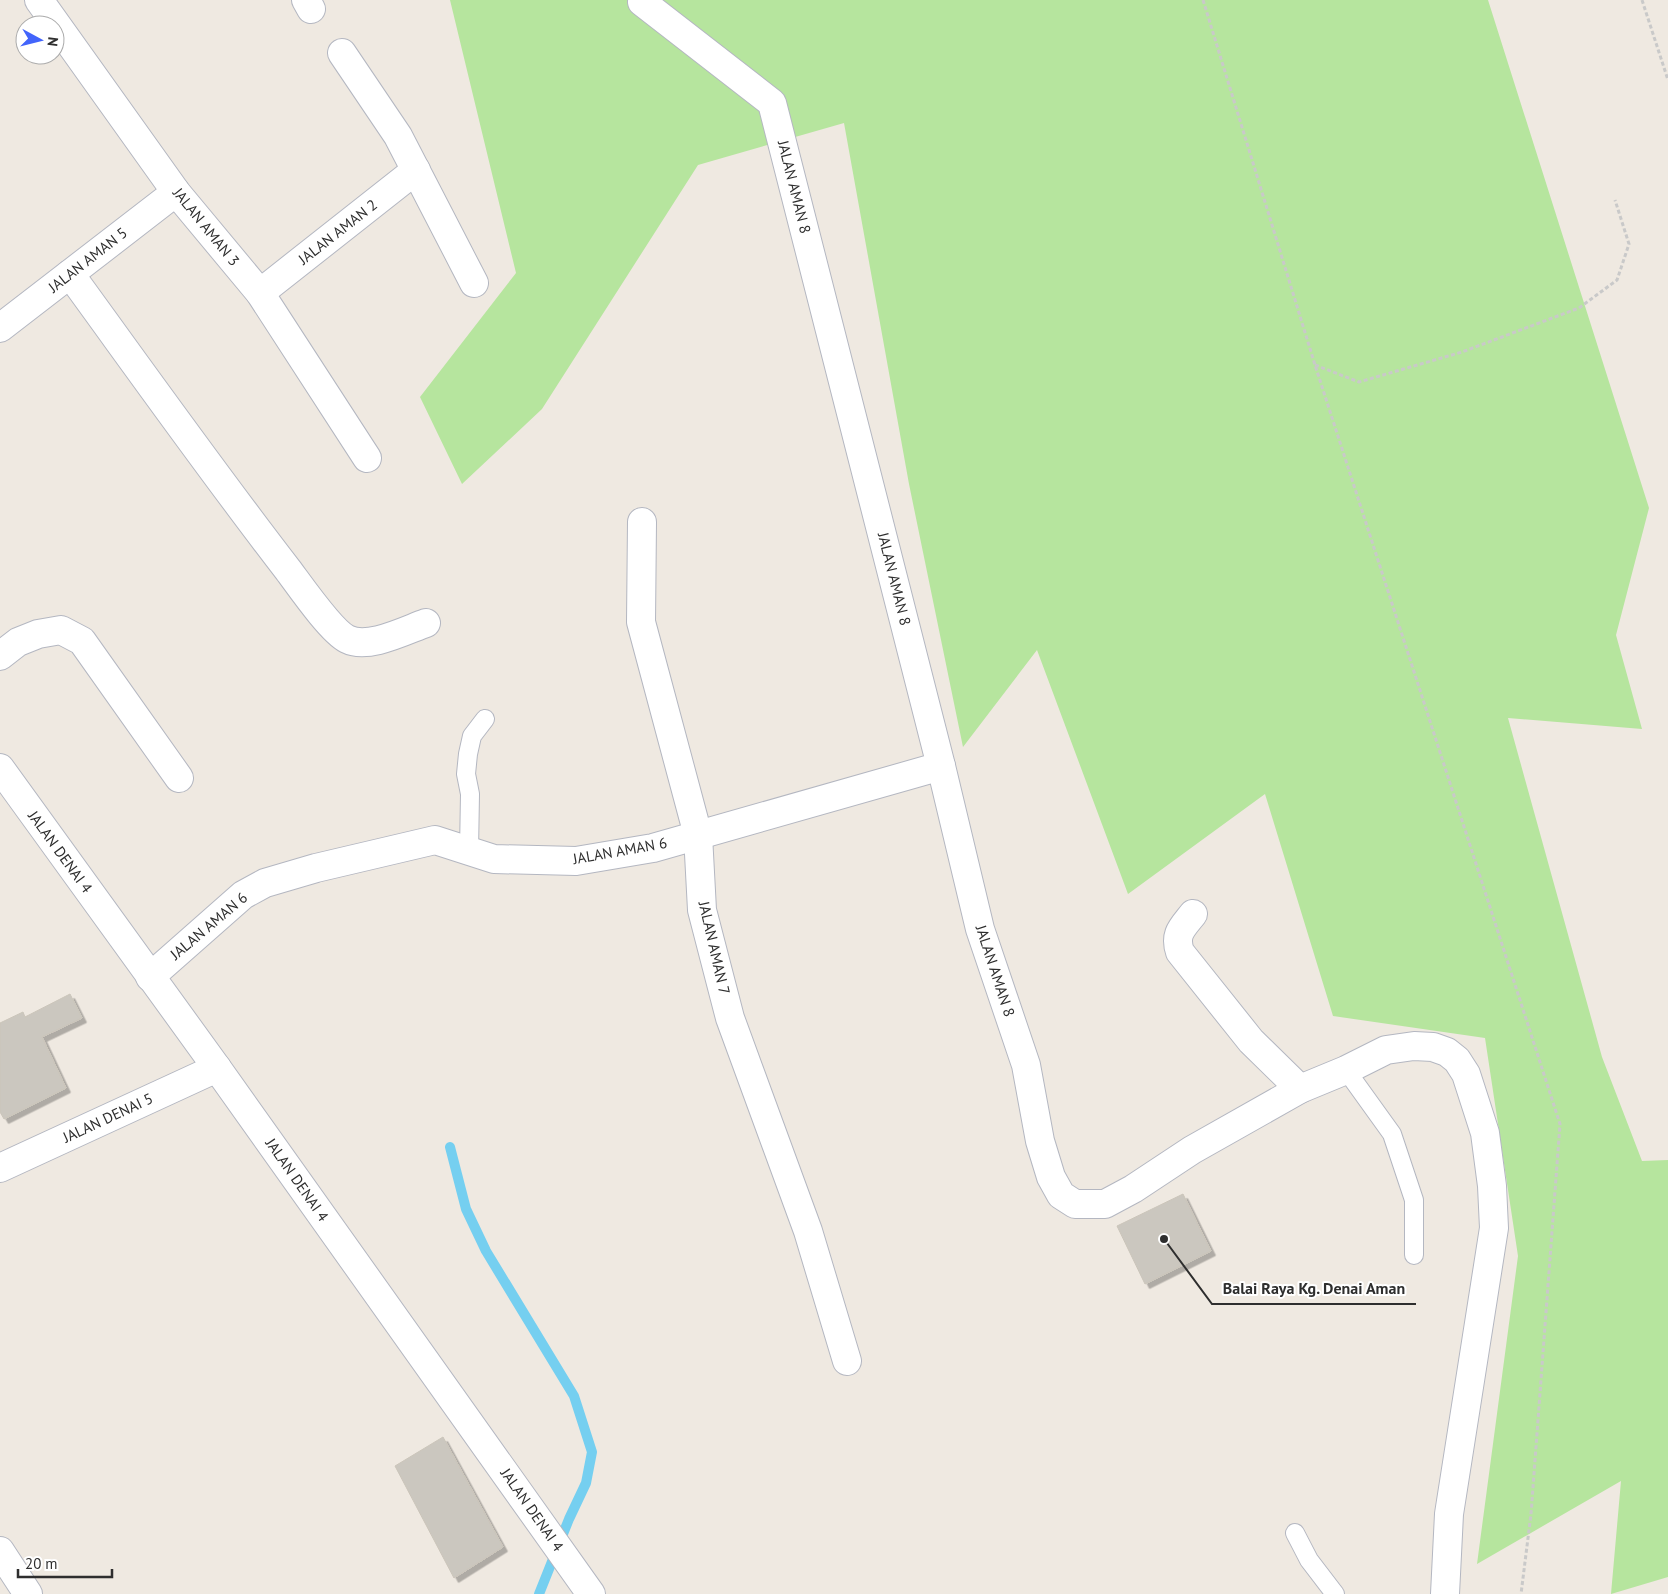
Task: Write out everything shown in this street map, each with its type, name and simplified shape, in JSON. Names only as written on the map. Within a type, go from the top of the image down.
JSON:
[{"type":"street","name":"JALAN AMAN 3","points":[[39,0],[176,192],[260,293],[367,458]]},
{"type":"street","name":"JALAN AMAN 8","points":[[642,2],[772,103],[941,766],[980,928],[1026,1065],[1040,1141],[1051,1178],[1061,1195],[1075,1204],[1105,1204],[1133,1189],[1192,1150],[1300,1089]]},
{"type":"street","points":[[342,53],[398,136],[474,283]]},
{"type":"street","name":"JALAN AMAN 2","points":[[260,293],[416,170]]},
{"type":"street","name":"JALAN AMAN 5","points":[[0,328],[176,192]]},
{"type":"street","points":[[70,274],[262,537],[331,625],[346,639],[360,642],[378,640],[426,623]]},
{"type":"street","name":"JALAN AMAN 7","points":[[642,522],[640,622],[698,835],[702,910],[730,1018],[808,1230],[847,1361]]},
{"type":"street","points":[[0,656],[18,642],[38,634],[62,630],[82,641],[179,778]]},
{"type":"street","name":"JALAN AMAN 6","points":[[150,976],[242,895],[266,883],[316,868],[435,840],[494,859],[576,861],[653,848],[941,766]]},
{"type":"street","name":"JALAN DENAI 4","points":[[0,768],[217,1068],[592,1594]]},
{"type":"street","points":[[1193,914],[1180,931],[1176,941],[1180,952],[1251,1041],[1300,1089],[1346,1070],[1386,1050],[1414,1046],[1433,1047],[1446,1052],[1457,1060],[1466,1074],[1485,1133],[1492,1186],[1494,1228],[1449,1514],[1445,1594]]},
{"type":"street","name":"JALAN DENAI 5","points":[[0,1168],[217,1068]]},
{"type":"street","points":[[0,1551],[28,1594]]},
{"type":"lane","points":[[469,851],[470,794],[466,774],[468,754],[472,736],[486,719]]},
{"type":"lane","points":[[1346,1070],[1392,1134],[1414,1200],[1414,1255]]},
{"type":"lane","points":[[1295,1533],[1309,1560],[1335,1594]]},
{"type":"path","points":[[1203,0],[1315,365],[1560,1124],[1531,1514],[1520,1594]]},
{"type":"path","points":[[1642,0],[1668,80]]},
{"type":"path","points":[[1315,365],[1359,382],[1462,352],[1579,308],[1617,280],[1629,244],[1614,200]]},
{"type":"green space","points":[[450,0],[1488,0],[1649,508],[1616,635],[1642,729],[1508,718],[1602,1057],[1642,1161],[1668,1160],[1668,1577],[1611,1594],[1621,1481],[1477,1564],[1518,1256],[1485,1038],[1333,1016],[1265,794],[1128,894],[1037,650],[963,747],[909,484],[844,123],[698,165],[542,409],[462,484],[420,397],[516,273]]},
{"type":"building","points":[[70,994],[82,1018],[42,1037],[66,1088],[4,1119],[0,1112],[0,1023],[23,1012],[25,1017]]},
{"type":"building","points":[[1183,1194],[1211,1251],[1145,1284],[1117,1226]]},
{"type":"building","points":[[443,1437],[503,1547],[454,1578],[395,1466]]},
{"type":"waterway","points":[[450,1147],[466,1209],[486,1251],[574,1396],[592,1452],[586,1483],[569,1519],[539,1594]]},
{"type":"place","name":"Balai Raya Kg. Denai Aman","points":[[1164,1239]]}]
